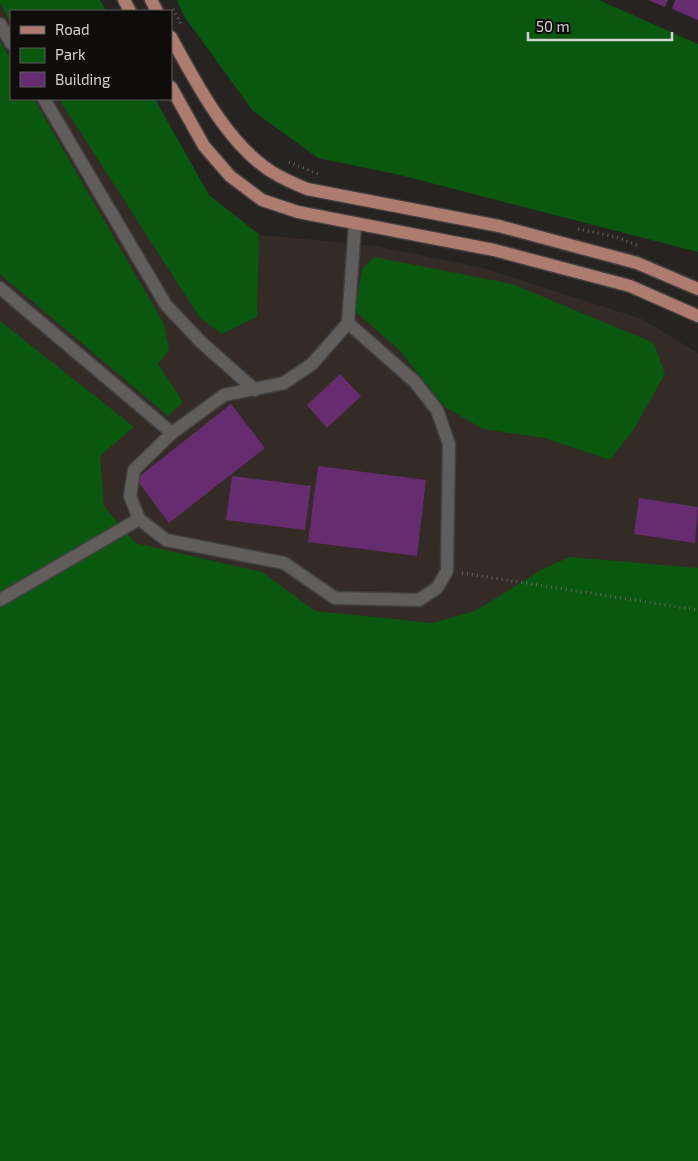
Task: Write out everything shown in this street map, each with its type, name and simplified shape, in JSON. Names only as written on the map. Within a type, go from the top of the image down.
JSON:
[{"type":"main road","points":[[172,39],[205,98],[248,153],[277,176],[307,189],[499,226],[638,263],[698,290]]},
{"type":"main road","points":[[172,89],[204,146],[230,176],[262,200],[298,212],[494,250],[612,281],[630,286],[698,316]]},
{"type":"lane","points":[[0,24],[10,41]]},
{"type":"lane","points":[[45,100],[166,305],[201,342],[255,390]]},
{"type":"lane","points":[[348,323],[415,382],[437,410],[449,444],[447,571],[437,588],[419,600],[335,598],[284,563],[166,540],[139,518],[130,496],[134,470],[172,433],[224,395],[284,383],[312,364],[348,323],[355,224]]},
{"type":"lane","points":[[0,288],[172,433]]},
{"type":"lane","points":[[0,600],[139,518]]},
{"type":"path","points":[[170,3],[183,29]]},
{"type":"path","points":[[286,160],[319,174]]},
{"type":"path","points":[[569,227],[617,237],[644,248]]},
{"type":"path","points":[[447,571],[698,610]]},
{"type":"shaded area","points":[[0,0],[43,0],[10,10],[10,100],[102,100],[199,229],[376,246],[483,268],[642,319],[698,353],[698,1161],[0,1161]]},
{"type":"green space","points":[[0,0],[100,0],[105,10],[10,10],[10,20],[0,4]]},
{"type":"green space","points":[[177,0],[599,0],[698,44],[698,252],[400,175],[318,158],[253,111],[184,16]]},
{"type":"green space","points":[[0,41],[10,58],[10,100],[35,100],[164,324],[169,350],[158,364],[183,402],[168,416],[0,274]]},
{"type":"green space","points":[[60,100],[156,100],[209,195],[259,234],[257,317],[222,334],[200,318]]},
{"type":"green space","points":[[374,257],[512,284],[654,343],[665,374],[634,429],[610,460],[544,438],[483,429],[445,407],[400,351],[355,311],[362,269]]},
{"type":"green space","points":[[0,321],[134,427],[100,456],[104,506],[135,543],[262,572],[315,611],[432,623],[475,611],[543,569],[570,557],[698,568],[698,1161],[0,1161]]},
{"type":"building","points":[[648,0],[668,0],[665,7]]},
{"type":"building","points":[[675,0],[698,0],[698,20],[672,9]]},
{"type":"building","points":[[340,374],[361,396],[327,428],[307,405]]},
{"type":"building","points":[[231,404],[265,448],[169,523],[136,479]]},
{"type":"building","points":[[318,466],[426,480],[417,556],[308,542]]},
{"type":"building","points":[[232,476],[311,486],[305,530],[226,520]]},
{"type":"building","points":[[639,498],[698,507],[695,543],[634,534]]}]
